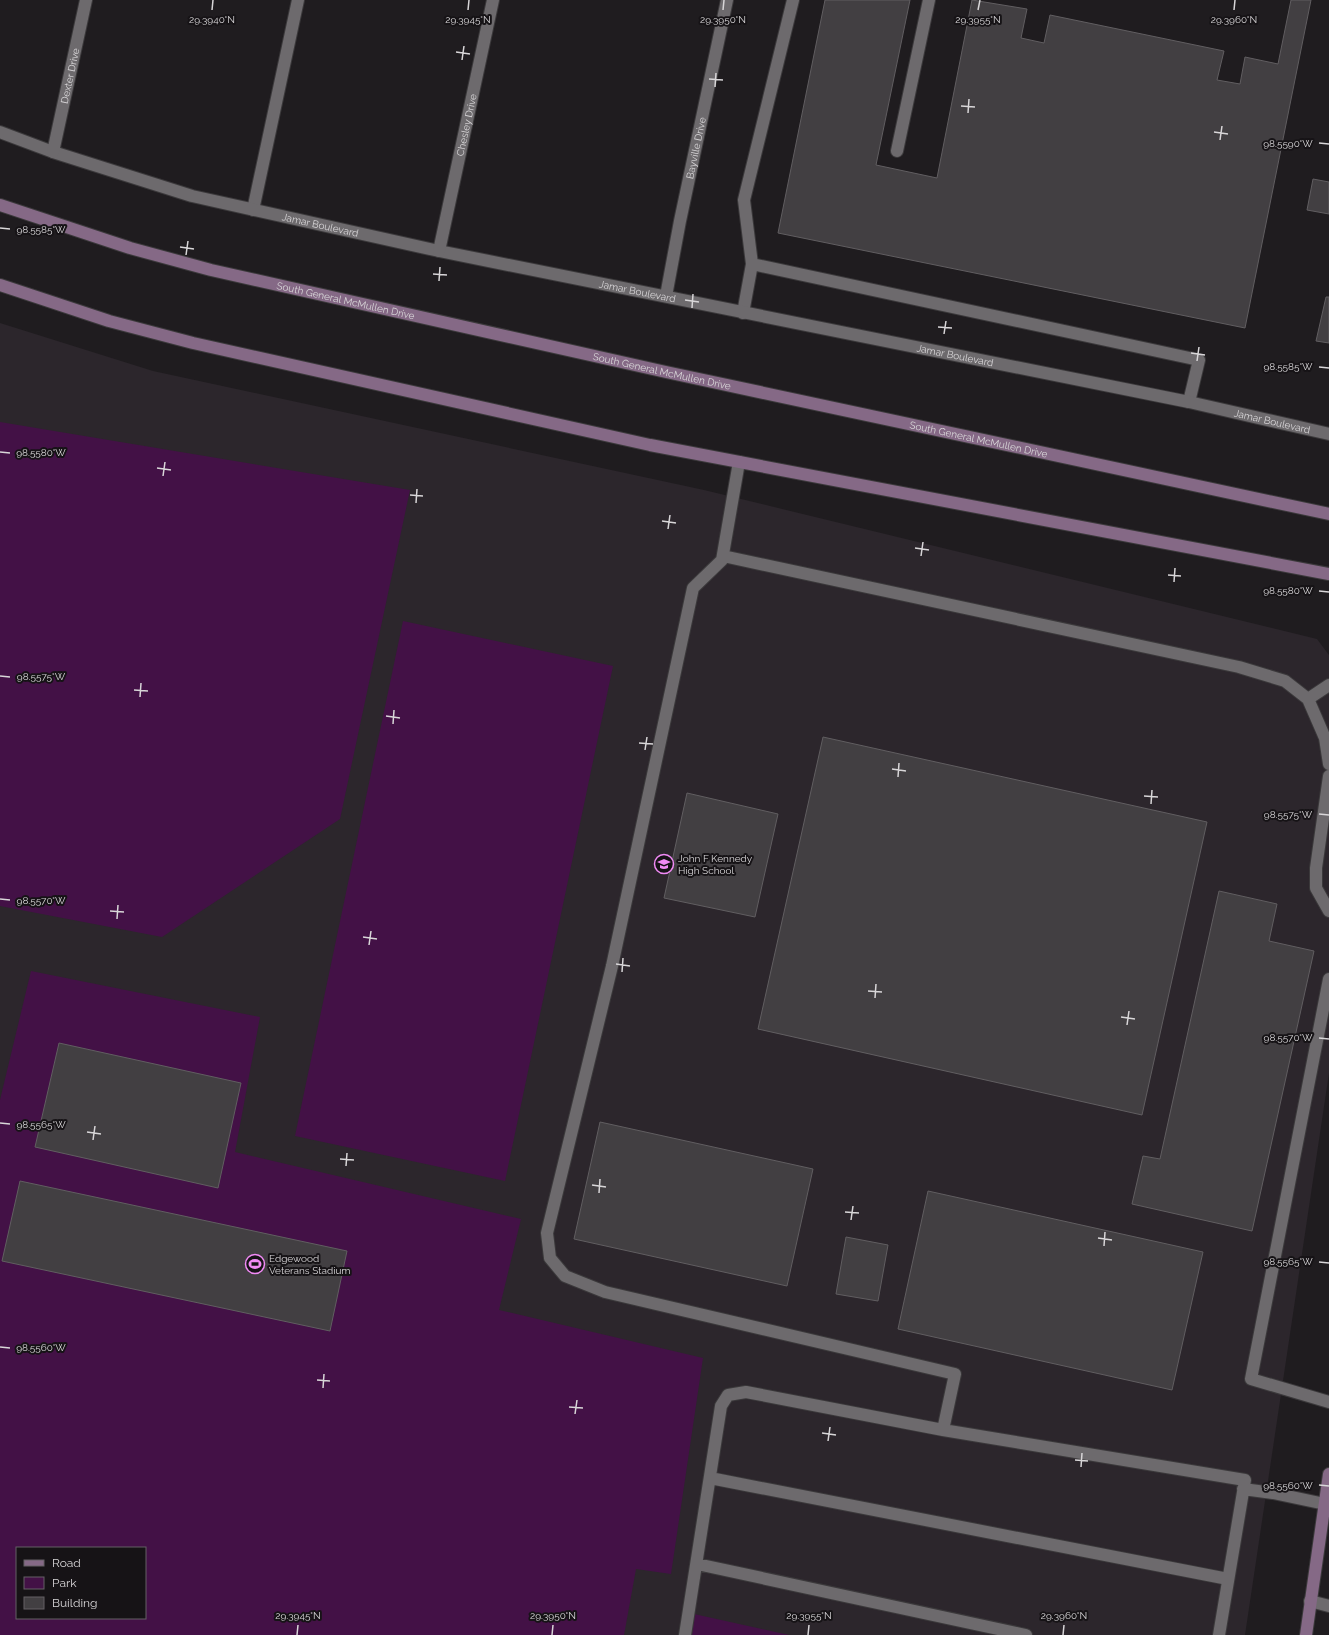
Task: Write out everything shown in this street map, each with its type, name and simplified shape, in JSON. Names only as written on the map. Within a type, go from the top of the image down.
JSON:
[{"type":"main road","name":"South General McMullen Drive","points":[[0,205],[130,248],[211,270],[666,372],[1329,514]]},
{"type":"main road","points":[[0,285],[109,321],[193,343],[650,446],[1329,574]]},
{"type":"main road","points":[[1306,1635],[1329,1474]]},
{"type":"street","name":"Dexter Drive","points":[[53,152],[86,0]]},
{"type":"street","points":[[253,210],[298,0]]},
{"type":"street","name":"Chesley Drive","points":[[439,251],[493,0]]},
{"type":"street","name":"Bayville Drive","points":[[666,296],[680,221],[727,0]]},
{"type":"street","points":[[743,313],[752,264],[744,200],[793,0]]},
{"type":"street","points":[[897,151],[929,0]]},
{"type":"street","name":"Jamar Boulevard","points":[[0,132],[53,152],[192,196],[253,210],[439,251],[1189,402],[1329,434]]},
{"type":"street","points":[[752,264],[1199,360],[1189,402]]},
{"type":"street","points":[[739,462],[722,560],[693,588],[612,966],[548,1233],[550,1258],[565,1276],[605,1292],[955,1374],[943,1430]]},
{"type":"street","points":[[723,556],[1239,667],[1285,681],[1308,699],[1325,738],[1329,764]]},
{"type":"street","points":[[1308,699],[1329,685]]},
{"type":"street","points":[[1329,776],[1316,868],[1316,888],[1329,911]]},
{"type":"street","points":[[1329,979],[1250,1379],[1329,1402]]},
{"type":"street","points":[[685,1635],[721,1406],[728,1395],[746,1392],[1244,1485],[1325,1504]]},
{"type":"street","points":[[710,1478],[1228,1579]]},
{"type":"street","points":[[1219,1635],[1244,1485]]},
{"type":"street","points":[[697,1564],[1026,1635]]},
{"type":"street","points":[[1310,1601],[1329,1606]]},
{"type":"shaded area","name":"John F Kennedy High School","points":[[0,323],[153,371],[704,490],[1317,639],[1329,655],[1329,1073],[1245,1635],[0,1635]]},
{"type":"green space","points":[[0,422],[410,490],[340,819],[162,937],[0,906]]},
{"type":"green space","points":[[403,621],[613,666],[505,1181],[295,1136]]},
{"type":"green space","name":"Edgewood Veterans Stadium","points":[[31,971],[260,1017],[235,1152],[521,1219],[499,1310],[703,1358],[671,1574],[636,1569],[624,1635],[0,1635],[0,1100]]},
{"type":"green space","points":[[685,1612],[789,1635],[680,1635]]},
{"type":"building","points":[[825,0],[910,0],[876,165],[937,178],[972,0],[1027,9],[1021,38],[1044,43],[1050,15],[1224,51],[1217,80],[1240,84],[1245,57],[1278,64],[1291,0],[1311,0],[1245,328],[778,233]]},
{"type":"building","points":[[1313,179],[1329,182],[1329,214],[1307,210]]},
{"type":"building","points":[[1326,297],[1329,297],[1329,343],[1316,341]]},
{"type":"building","points":[[823,737],[1207,822],[1142,1115],[758,1029]]},
{"type":"building","points":[[687,793],[778,814],[755,917],[664,898]]},
{"type":"building","points":[[1219,891],[1277,904],[1269,941],[1314,951],[1252,1231],[1132,1204],[1143,1156],[1160,1159]]},
{"type":"building","points":[[59,1043],[241,1083],[218,1188],[35,1147]]},
{"type":"building","points":[[600,1122],[813,1169],[787,1286],[574,1239]]},
{"type":"building","points":[[20,1181],[347,1251],[330,1331],[2,1261]]},
{"type":"building","points":[[928,1191],[1203,1252],[1172,1390],[898,1329]]},
{"type":"building","points":[[846,1237],[888,1245],[878,1301],[836,1294]]},
{"type":"place","name":"John F Kennedy High School","points":[[664,864]]},
{"type":"place","name":"Edgewood Veterans Stadium","points":[[255,1264]]}]
